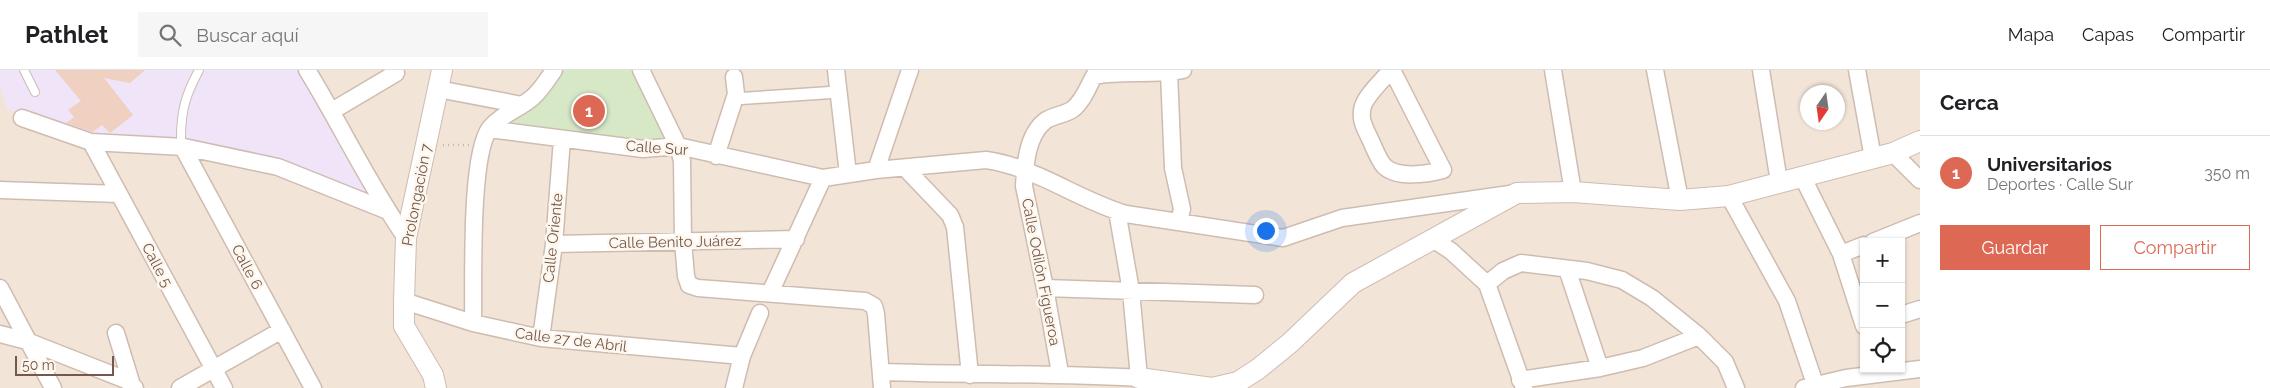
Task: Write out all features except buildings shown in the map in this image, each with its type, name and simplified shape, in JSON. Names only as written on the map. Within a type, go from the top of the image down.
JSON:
[{"type":"street","points":[[307,70],[388,211],[406,238]]},
{"type":"street","points":[[473,324],[476,182],[482,146],[489,129],[499,118],[533,97],[554,70]]},
{"type":"street","points":[[641,70],[678,146],[682,161],[684,242],[686,276],[689,285],[698,288],[865,301],[874,306],[876,314],[882,380],[970,375],[1060,374],[1139,378],[1212,388],[1238,382],[1258,369],[1290,343],[1353,283],[1517,193]]},
{"type":"street","points":[[836,70],[848,174]]},
{"type":"street","points":[[876,170],[910,70]]},
{"type":"street","points":[[1391,70],[1443,170],[1430,173],[1402,173],[1390,171],[1382,164],[1362,121],[1362,112],[1364,104],[1391,70]]},
{"type":"street","points":[[1553,70],[1573,192]]},
{"type":"street","points":[[1656,70],[1680,200]]},
{"type":"street","points":[[1761,70],[1779,182]]},
{"type":"street","points":[[1857,70],[1873,158]]},
{"type":"street","points":[[1176,71],[1172,168],[1182,209],[1179,222]]},
{"type":"street","name":"Calle Odilón Figueroa","points":[[1060,374],[1024,186],[1025,171],[1034,133],[1046,121],[1073,109],[1082,100],[1094,76],[1108,72],[1176,71]]},
{"type":"street","points":[[332,111],[395,72]]},
{"type":"street","points":[[716,156],[728,112],[734,99],[734,77]]},
{"type":"street","points":[[440,79],[522,104]]},
{"type":"street","name":"Prolongación 7","points":[[436,388],[433,375],[404,326],[404,302],[406,238],[440,79]]},
{"type":"street","points":[[734,99],[838,92]]},
{"type":"street","points":[[22,118],[91,142],[181,142],[278,167],[388,211]]},
{"type":"street","name":"Calle Sur","points":[[489,129],[643,149],[678,146],[716,156],[823,178]]},
{"type":"street","name":"Calle Oriente","points":[[541,338],[554,244],[562,139]]},
{"type":"street","points":[[770,293],[823,178],[876,170],[986,160],[1003,162],[1117,211],[1283,238],[1342,218],[1517,193],[1573,192],[1680,200],[1729,196],[1893,153],[1920,141]]},
{"type":"street","name":"Calle 5","points":[[91,142],[224,388]]},
{"type":"street","name":"Calle 6","points":[[181,142],[313,388]]},
{"type":"street","points":[[1893,153],[1920,180]]},
{"type":"street","points":[[905,168],[950,215],[955,226],[970,375]]},
{"type":"street","points":[[1802,176],[1841,254],[1860,313]]},
{"type":"street","points":[[0,190],[119,194]]},
{"type":"street","points":[[1729,196],[1787,301],[1809,386],[1869,373]]},
{"type":"street","points":[[1117,211],[1131,291],[1139,378]]},
{"type":"street","points":[[1883,238],[1920,223]]},
{"type":"street","name":"Calle Benito Juárez","points":[[554,244],[796,239]]},
{"type":"street","points":[[1434,240],[1450,251],[1487,284],[1522,384],[1644,358],[1699,336]]},
{"type":"street","points":[[1841,254],[1860,247]]},
{"type":"street","points":[[1487,284],[1503,271],[1521,263],[1568,269],[1622,280],[1652,298],[1699,336],[1725,362],[1736,388]]},
{"type":"street","points":[[1568,269],[1600,368]]},
{"type":"street","points":[[0,288],[53,388]]},
{"type":"street","points":[[1045,288],[1255,295]]},
{"type":"street","name":"Calle 27 de Abril","points":[[404,302],[473,324],[541,338],[742,356]]},
{"type":"street","points":[[1905,314],[1920,309]]},
{"type":"street","points":[[734,388],[742,356],[760,313]]},
{"type":"street","points":[[180,388],[282,330]]},
{"type":"street","points":[[116,333],[133,387]]},
{"type":"street","points":[[0,334],[27,341],[126,380],[133,387]]},
{"type":"street","points":[[1905,370],[1920,369]]},
{"type":"lane","points":[[24,70],[35,92]]},
{"type":"lane","points":[[181,142],[181,116],[188,92],[199,70]]},
{"type":"path","points":[[426,145],[482,146]]},
{"type":"shaded area","points":[[0,70],[1920,70],[1920,388],[0,388]]},
{"type":"shaded area","points":[[0,70],[300,70],[375,200],[308,174],[130,139],[69,131],[7,109],[0,87]]},
{"type":"green space","points":[[561,70],[636,70],[672,143],[638,145],[497,127]]},
{"type":"place","name":"Universitarios","points":[[589,111]]}]
